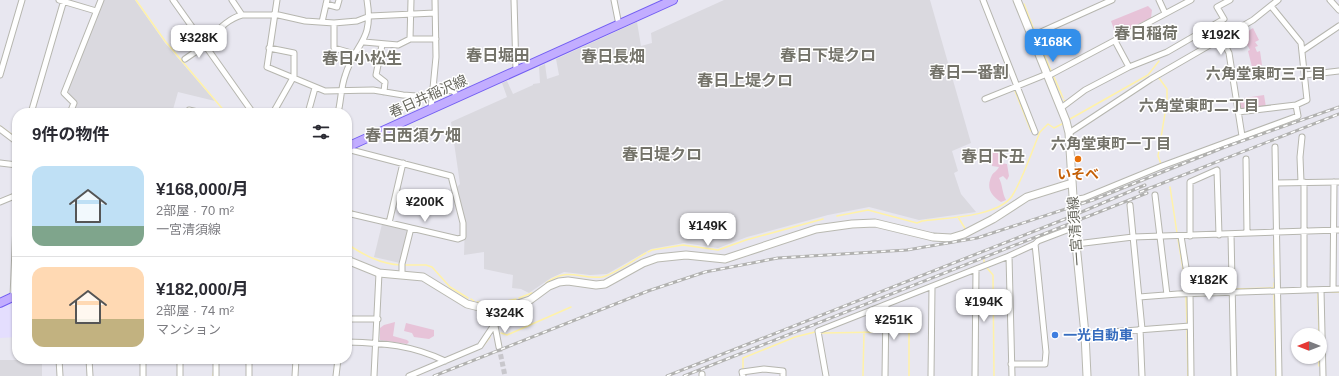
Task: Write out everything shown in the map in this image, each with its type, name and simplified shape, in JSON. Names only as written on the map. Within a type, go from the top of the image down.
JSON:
[{"type":"main road","name":"春日井稲沢線","points":[[352,146],[673,0]]},
{"type":"main road","name":"一宮清須線","points":[[1018,0],[1061,108],[1069,133],[1074,230],[1085,334],[1087,376]]},
{"type":"main road","points":[[352,262],[379,273],[423,277],[460,301],[492,310],[503,309],[525,302],[559,282],[568,281],[596,285],[605,284],[643,263],[658,258],[686,255],[725,259],[806,232],[832,226],[866,222],[933,237],[952,238],[964,234],[994,219],[1027,197],[1072,183]]},
{"type":"main road","points":[[0,303],[12,297]]},
{"type":"street","points":[[0,75],[22,0]]},
{"type":"street","points":[[32,108],[62,0],[96,11]]},
{"type":"street","points":[[72,108],[74,103],[64,93],[101,0]]},
{"type":"street","points":[[173,0],[249,108]]},
{"type":"street","points":[[232,0],[242,15]]},
{"type":"street","points":[[277,0],[267,67],[325,92],[343,90],[373,90],[431,97]]},
{"type":"street","points":[[322,22],[326,2],[338,7],[339,0]]},
{"type":"street","points":[[339,108],[345,76],[355,54],[364,42],[370,16],[367,0]]},
{"type":"street","points":[[410,39],[411,0]]},
{"type":"street","points":[[431,109],[436,39],[435,0]]},
{"type":"street","points":[[514,0],[516,71]]},
{"type":"street","points":[[614,0],[619,25]]},
{"type":"street","points":[[983,0],[1035,132]]},
{"type":"street","points":[[1032,36],[1112,0]]},
{"type":"street","points":[[1160,0],[1165,13]]},
{"type":"street","points":[[985,99],[1048,75],[1191,0]]},
{"type":"street","points":[[1061,108],[1084,90],[1129,67],[1167,52],[1224,19],[1217,7],[1230,0]]},
{"type":"street","points":[[1069,133],[1151,79],[1253,20],[1278,0]]},
{"type":"street","points":[[1330,0],[1339,10]]},
{"type":"street","points":[[1238,112],[1296,105],[1307,100],[1302,43],[1271,6]]},
{"type":"street","points":[[185,59],[204,45],[225,23],[235,16],[274,15],[305,21],[334,23],[357,21],[370,16],[435,12]]},
{"type":"street","points":[[334,23],[334,48],[355,54]]},
{"type":"street","points":[[1302,51],[1339,26]]},
{"type":"street","points":[[364,42],[382,45],[398,45],[410,39],[436,39]]},
{"type":"street","points":[[1222,39],[1229,53],[1242,136]]},
{"type":"street","points":[[1115,41],[1129,67]]},
{"type":"street","points":[[382,45],[376,75],[385,82],[384,92]]},
{"type":"street","points":[[269,48],[294,54],[294,78],[276,108]]},
{"type":"street","points":[[1305,75],[1339,71]]},
{"type":"street","points":[[309,108],[315,88]]},
{"type":"street","points":[[432,89],[453,91],[458,97]]},
{"type":"street","points":[[1073,200],[1084,198],[1242,136],[1298,116],[1296,105]]},
{"type":"street","points":[[0,129],[12,138]]},
{"type":"street","points":[[1302,137],[1300,157],[1304,231],[1304,290]]},
{"type":"street","points":[[1275,147],[1279,376]]},
{"type":"street","points":[[352,149],[451,176],[463,223],[463,237],[458,239],[352,214]]},
{"type":"street","points":[[1246,159],[1247,233]]},
{"type":"street","points":[[0,163],[12,164]]},
{"type":"street","points":[[389,223],[403,163]]},
{"type":"street","points":[[1190,236],[1190,182],[1217,170],[1218,235]]},
{"type":"street","points":[[1139,298],[1190,293],[1336,289],[1336,182],[1276,183]]},
{"type":"street","points":[[1155,195],[1167,295]]},
{"type":"street","points":[[0,202],[12,197]]},
{"type":"street","points":[[1130,205],[1139,298],[1142,376]]},
{"type":"street","points":[[402,275],[402,264],[411,228]]},
{"type":"street","points":[[826,376],[818,331],[1009,256],[1035,244],[1038,241],[1067,230],[1074,230]]},
{"type":"street","points":[[1076,244],[1133,237],[1336,230]]},
{"type":"street","points":[[1231,234],[1234,376]]},
{"type":"street","points":[[1181,236],[1190,293],[1190,376]]},
{"type":"street","points":[[1011,364],[1045,364],[1046,352],[1035,244]]},
{"type":"street","points":[[1009,256],[1012,376]]},
{"type":"street","points":[[975,376],[976,269]]},
{"type":"street","points":[[374,376],[378,319],[379,273]]},
{"type":"street","points":[[931,376],[932,287]]},
{"type":"street","points":[[1321,290],[1323,376]]},
{"type":"street","points":[[885,376],[886,305]]},
{"type":"street","points":[[492,310],[499,347]]},
{"type":"street","points":[[352,319],[378,319]]},
{"type":"street","points":[[409,376],[480,346],[494,325]]},
{"type":"street","points":[[1085,334],[1190,326]]},
{"type":"street","points":[[352,342],[376,342],[425,351],[445,361]]},
{"type":"street","points":[[59,364],[60,376]]},
{"type":"street","points":[[90,364],[90,376]]},
{"type":"street","points":[[143,364],[143,376]]},
{"type":"street","points":[[180,364],[180,376]]},
{"type":"street","points":[[216,364],[216,376]]},
{"type":"street","points":[[249,364],[249,376]]},
{"type":"street","points":[[295,376],[296,364]]},
{"type":"street","points":[[336,376],[337,364]]},
{"type":"street","points":[[742,376],[742,372],[764,369],[767,371],[783,371],[783,376]]},
{"type":"shaded area","points":[[103,0],[135,0],[165,43],[215,101],[178,92],[173,108],[75,108],[77,102],[69,94],[68,89]]},
{"type":"shaded area","points":[[724,0],[930,0],[971,143],[952,151],[958,171],[954,173],[961,194],[976,212],[919,220],[869,207],[828,215],[747,237],[718,248],[684,243],[651,249],[607,274],[590,275],[564,272],[551,278],[529,293],[521,289],[512,288],[513,275],[484,269],[484,252],[464,255],[465,222],[456,188],[460,184],[451,122],[507,97],[502,83],[507,81],[513,94],[533,84],[540,83],[539,67],[545,64],[547,79],[559,75],[556,59],[637,22],[641,46],[652,43],[651,33]]},
{"type":"shaded area","points":[[1148,6],[1152,10],[1151,18],[1116,35],[1111,21]]},
{"type":"shaded area","points":[[1253,28],[1259,40],[1255,42],[1258,46],[1255,47],[1257,52],[1260,51],[1262,65],[1252,67],[1248,51],[1250,50],[1242,35]]},
{"type":"shaded area","points":[[1264,95],[1266,107],[1239,109],[1238,99]]},
{"type":"shaded area","points":[[997,150],[999,151],[1000,163],[1007,164],[1009,176],[1007,180],[1003,176],[999,178],[1006,200],[1001,202],[994,197],[989,187],[992,175],[999,167],[992,166],[991,153]]},
{"type":"shaded area","points":[[382,224],[407,229],[408,232],[400,263],[374,257]]},
{"type":"shaded area","points":[[12,302],[12,337],[0,338],[0,308]]},
{"type":"shaded area","points":[[395,322],[393,336],[407,340],[409,342],[407,344],[380,340],[380,328],[384,325]]},
{"type":"shaded area","points":[[406,323],[434,330],[434,336],[429,339],[414,337],[412,333],[404,331]]},
{"type":"shaded area","points":[[0,360],[12,360],[12,364],[42,364],[42,376],[0,376]]},
{"type":"waterway","points":[[136,0],[165,41],[222,108]]},
{"type":"waterway","points":[[1024,4],[1034,30]]},
{"type":"waterway","points":[[1038,39],[1051,71]]},
{"type":"waterway","points":[[1070,119],[1148,75],[1159,61]]},
{"type":"waterway","points":[[1054,77],[1063,98]]},
{"type":"waterway","points":[[1159,78],[1167,89],[1167,101],[1158,156],[1161,164]]},
{"type":"waterway","points":[[1015,91],[1031,131]]},
{"type":"waterway","points":[[837,216],[868,210],[917,223],[922,221],[970,215],[995,208],[1005,203],[1012,196],[1024,173],[1040,132],[1048,124],[1054,128],[1062,124]]},
{"type":"waterway","points":[[0,126],[12,134]]},
{"type":"waterway","points":[[1170,187],[1177,233]]},
{"type":"waterway","points":[[958,217],[966,230]]},
{"type":"waterway","points":[[648,252],[683,245],[718,250],[746,240],[823,219]]},
{"type":"waterway","points":[[1178,239],[1183,269]]},
{"type":"waterway","points":[[1274,239],[1274,264]]},
{"type":"waterway","points":[[352,247],[372,258],[386,263],[401,265]]},
{"type":"waterway","points":[[546,283],[561,275],[568,274],[587,277],[607,276],[646,253]]},
{"type":"waterway","points":[[404,265],[426,265],[432,267],[450,287],[468,298]]},
{"type":"waterway","points":[[987,268],[993,275],[994,376]]},
{"type":"waterway","points":[[1274,268],[1274,277]]},
{"type":"waterway","points":[[1183,272],[1186,290]]},
{"type":"waterway","points":[[1274,283],[1274,289]]},
{"type":"waterway","points":[[1237,289],[1274,288]]},
{"type":"waterway","points":[[1192,291],[1227,290]]},
{"type":"waterway","points":[[1331,292],[1339,292]]},
{"type":"waterway","points":[[519,298],[532,293]]},
{"type":"waterway","points":[[1274,293],[1276,376]]},
{"type":"waterway","points":[[1318,294],[1319,328]]},
{"type":"waterway","points":[[1186,296],[1187,323]]},
{"type":"waterway","points":[[492,304],[516,299]]},
{"type":"waterway","points":[[477,302],[490,304]]},
{"type":"waterway","points":[[501,333],[507,335],[571,307]]},
{"type":"waterway","points":[[909,316],[909,376]]},
{"type":"waterway","points":[[1187,328],[1188,376]]},
{"type":"waterway","points":[[743,370],[743,358],[795,337],[815,332]]},
{"type":"waterway","points":[[863,376],[864,332]]},
{"type":"waterway","points":[[821,333],[884,332]]},
{"type":"waterway","points":[[888,332],[908,332]]},
{"type":"waterway","points":[[483,346],[490,337]]},
{"type":"waterway","points":[[213,376],[214,369]]},
{"type":"tunnel","points":[[499,347],[505,376]]},
{"type":"railway","points":[[434,376],[648,291],[705,272],[778,258],[907,250],[977,238],[1093,200],[1225,147],[1339,107]]},
{"type":"railway","points":[[1140,192],[1339,114]]},
{"type":"railway","points":[[667,376],[1065,219],[1145,185]]},
{"type":"railway","points":[[684,376],[1147,193]]},
{"type":"place","name":"いそべ","points":[[1078,159]]},
{"type":"place","name":"一光自動車","points":[[1055,335]]},
{"type":"district","name":"春日稲荷","points":[[1146,33]]},
{"type":"district","name":"春日堀田","points":[[498,55]]},
{"type":"district","name":"春日下堤クロ","points":[[828,55]]},
{"type":"district","name":"春日長畑","points":[[613,56]]},
{"type":"district","name":"春日小松生","points":[[362,58]]},
{"type":"district","name":"春日一番割","points":[[969,72]]},
{"type":"district","name":"六角堂東町三丁目","points":[[1266,74]]},
{"type":"district","name":"春日上堤クロ","points":[[745,80]]},
{"type":"district","name":"六角堂東町二丁目","points":[[1199,106]]},
{"type":"district","name":"春日西須ケ畑","points":[[413,135]]},
{"type":"district","name":"六角堂東町一丁目","points":[[1111,144]]},
{"type":"district","name":"春日堤クロ","points":[[662,154]]},
{"type":"district","name":"春日下丑","points":[[993,156]]}]
